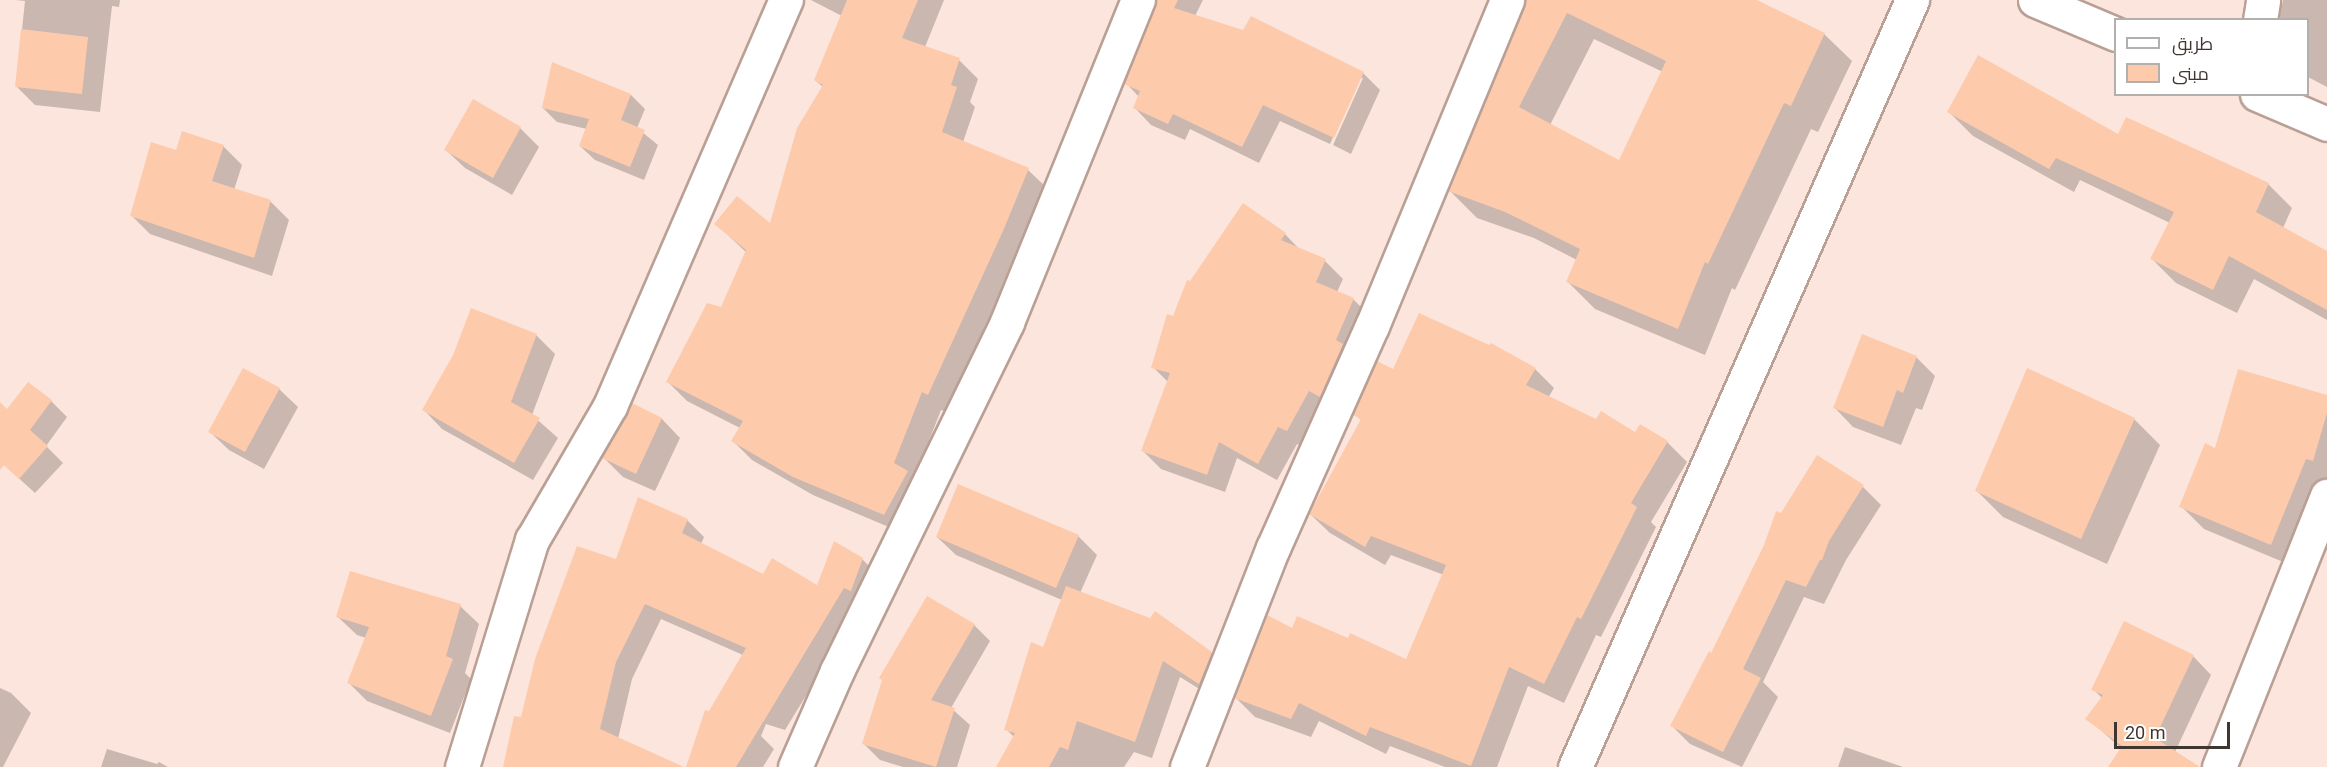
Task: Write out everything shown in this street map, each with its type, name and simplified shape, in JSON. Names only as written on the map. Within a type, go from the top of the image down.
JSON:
[{"type":"street","points":[[462,767],[532,540],[610,406],[786,0]]},
{"type":"street","points":[[795,767],[837,671],[1007,322],[1138,0]]},
{"type":"street","points":[[1187,767],[1273,548],[1372,326],[1507,0]]},
{"type":"street","points":[[1575,767],[1912,0]]},
{"type":"street","points":[[2035,0],[2114,34]]},
{"type":"street","points":[[2260,18],[2263,0]]},
{"type":"street","points":[[2262,96],[2327,124]]},
{"type":"street","points":[[2219,767],[2327,496]]},
{"type":"building","points":[[847,0],[918,0],[902,38],[960,58],[951,85],[957,87],[942,132],[1029,168],[1003,231],[928,395],[922,392],[894,463],[908,471],[884,515],[793,477],[731,441],[743,421],[666,382],[707,303],[721,307],[746,250],[714,224],[737,196],[770,223],[797,128],[823,85],[814,80]]},
{"type":"building","points":[[1156,0],[1178,0],[1174,8],[1243,30],[1251,16],[1364,72],[1334,138],[1263,105],[1242,147],[1173,114],[1168,124],[1133,108],[1140,91],[1124,84]]},
{"type":"building","points":[[1525,0],[1757,0],[1825,33],[1791,106],[1784,103],[1708,264],[1705,262],[1678,329],[1566,282],[1580,249],[1505,212],[1448,191]],"holes":[[[1567,13],[1666,61],[1619,160],[1519,107]]]},
{"type":"building","points":[[21,29],[88,37],[82,94],[15,87]]},
{"type":"building","points":[[1978,55],[2118,134],[2126,117],[2269,183],[2256,212],[2327,251],[2327,310],[2229,256],[2213,290],[2150,259],[2174,212],[2056,158],[2049,169],[1947,112]]},
{"type":"building","points":[[552,62],[631,94],[621,120],[645,130],[630,167],[579,146],[589,119],[542,108]]},
{"type":"building","points":[[473,99],[521,127],[493,178],[444,150]]},
{"type":"building","points":[[182,131],[224,145],[212,181],[271,200],[254,258],[130,216],[151,142],[176,150]]},
{"type":"building","points":[[1243,203],[1286,233],[1281,240],[1326,259],[1316,282],[1354,298],[1336,340],[1343,344],[1320,397],[1309,391],[1287,431],[1278,427],[1258,464],[1219,442],[1207,475],[1141,451],[1170,373],[1151,368],[1167,314],[1173,316],[1187,280],[1190,281]]},
{"type":"building","points":[[471,308],[537,334],[511,402],[540,418],[514,463],[422,410],[453,355]]},
{"type":"building","points":[[1419,313],[1489,345],[1491,343],[1536,368],[1526,385],[1596,419],[1601,411],[1635,432],[1640,424],[1668,441],[1631,503],[1637,507],[1581,619],[1577,617],[1544,684],[1509,667],[1471,766],[1370,727],[1366,736],[1299,703],[1291,719],[1234,698],[1267,615],[1292,628],[1297,616],[1348,638],[1350,633],[1406,659],[1446,565],[1371,536],[1365,547],[1309,514],[1361,419],[1353,415],[1377,361],[1393,369]]},
{"type":"building","points":[[1862,334],[1917,356],[1903,393],[1897,390],[1883,427],[1833,408]]},
{"type":"building","points":[[243,368],[280,388],[245,452],[208,432]]},
{"type":"building","points":[[2027,368],[2135,418],[2081,539],[1975,491]]},
{"type":"building","points":[[2238,369],[2327,395],[2327,413],[2313,461],[2306,459],[2271,545],[2179,507],[2205,443],[2215,448]]},
{"type":"building","points":[[28,382],[52,400],[30,430],[48,446],[19,479],[4,465],[0,470],[0,402],[7,409]]},
{"type":"building","points":[[632,403],[662,418],[636,474],[602,458]]},
{"type":"building","points":[[1817,455],[1864,485],[1829,541],[1822,560],[1806,587],[1786,580],[1743,669],[1761,678],[1723,752],[1670,726],[1709,651],[1711,653],[1764,545],[1776,511],[1781,513]]},
{"type":"building","points":[[958,484],[1079,535],[1056,588],[936,537]]},
{"type":"building","points":[[638,497],[688,519],[682,533],[763,574],[772,558],[817,585],[834,541],[863,558],[851,591],[844,588],[736,767],[686,767],[705,710],[709,711],[746,648],[645,604],[616,662],[600,729],[684,767],[503,767],[514,716],[521,717],[535,659],[577,546],[616,559]]},
{"type":"building","points":[[350,571],[461,604],[446,656],[453,659],[431,716],[347,683],[369,627],[336,617]]},
{"type":"building","points":[[1066,586],[1150,618],[1155,611],[1212,652],[1199,684],[1163,661],[1135,742],[1077,721],[1068,750],[1060,747],[1049,767],[996,767],[1015,733],[1004,730],[1031,642],[1043,647]]},
{"type":"building","points":[[927,596],[975,624],[931,700],[955,708],[936,767],[862,744],[882,680],[879,678]]},
{"type":"building","points":[[2124,621],[2194,655],[2155,738],[2200,767],[2108,767],[2122,746],[2085,719],[2103,695],[2091,690]]}]
